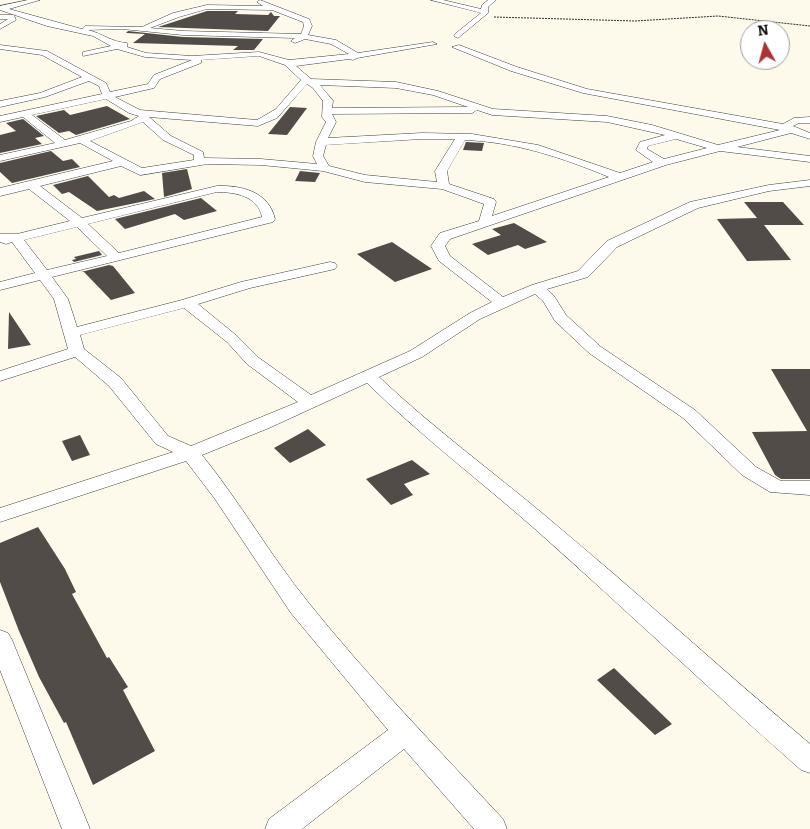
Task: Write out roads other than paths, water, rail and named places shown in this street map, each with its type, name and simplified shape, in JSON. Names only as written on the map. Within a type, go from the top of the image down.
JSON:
[{"type":"street","points":[[0,10],[25,0]]},
{"type":"street","points":[[0,10],[37,0]]},
{"type":"street","points":[[257,0],[270,8]]},
{"type":"street","points":[[434,0],[483,14]]},
{"type":"street","points":[[452,43],[454,36],[483,14],[484,6],[493,0]]},
{"type":"street","points":[[86,54],[137,41],[144,28],[176,15],[207,7],[270,8],[294,14],[306,21],[308,26],[304,36],[286,45],[234,43],[246,35]]},
{"type":"street","points":[[0,10],[11,17],[12,20],[0,27]]},
{"type":"street","points":[[0,10],[95,34],[119,47],[145,54]]},
{"type":"street","points":[[77,29],[144,28],[183,33],[304,36],[333,42],[354,53],[355,56]]},
{"type":"street","points":[[452,43],[514,69],[586,91],[789,129],[810,136]]},
{"type":"street","points":[[291,63],[452,43],[531,70],[599,90],[749,117],[810,120]]},
{"type":"street","points":[[0,47],[72,55],[145,54],[215,57],[270,53],[291,63],[322,70]]},
{"type":"street","points":[[0,119],[107,96],[130,88],[151,86],[158,77],[188,64],[215,57],[229,47],[220,47]]},
{"type":"street","points":[[8,57],[44,53],[103,85],[107,96],[132,111],[146,116],[258,123],[267,121],[282,109],[307,81],[383,83]]},
{"type":"street","points":[[344,66],[355,56]]},
{"type":"street","points":[[291,63],[307,81],[316,86],[328,101],[327,110],[331,122],[321,142],[318,156],[325,168]]},
{"type":"street","points":[[351,73],[383,83],[422,90],[480,110]]},
{"type":"street","points":[[0,104],[42,95],[89,78]]},
{"type":"street","points":[[327,110],[480,110],[515,114],[607,119],[648,127],[717,148],[810,159]]},
{"type":"street","points":[[425,111],[431,136]]},
{"type":"street","points":[[25,114],[63,144]]},
{"type":"street","points":[[0,158],[81,140],[136,123],[146,116]]},
{"type":"street","points":[[146,116],[167,138],[199,154],[199,162]]},
{"type":"street","points":[[789,129],[787,125],[797,120]]},
{"type":"street","points":[[502,303],[444,258],[438,246],[445,236],[619,177],[789,129]]},
{"type":"street","points":[[321,142],[431,136],[461,137],[522,144],[576,160],[619,177]]},
{"type":"street","points":[[662,164],[641,150],[644,144],[674,136]]},
{"type":"street","points":[[443,186],[441,171],[458,146],[461,137]]},
{"type":"street","points":[[81,140],[120,163],[140,172],[199,162],[261,162],[325,168],[343,174],[443,186],[490,202],[484,224]]},
{"type":"street","points":[[0,192],[120,163]]},
{"type":"street","points":[[0,515],[190,453],[263,424],[416,354],[475,316],[502,303],[537,288],[583,274],[612,244],[694,205],[769,188],[810,183]]},
{"type":"street","points":[[30,184],[78,221],[116,257]]},
{"type":"street","points":[[0,286],[269,220],[269,214],[258,199],[242,190],[216,189],[5,239]]},
{"type":"street","points":[[5,239],[45,275],[61,299],[77,351],[115,382],[162,440],[190,453],[222,494],[300,607],[406,732],[493,829]]},
{"type":"street","points":[[70,333],[187,303],[246,285],[330,266]]},
{"type":"street","points":[[537,288],[548,299],[560,318],[595,350],[689,414],[749,471],[778,487],[810,488]]},
{"type":"street","points":[[187,303],[232,339],[253,361],[309,402]]},
{"type":"street","points":[[0,376],[77,351]]},
{"type":"street","points":[[368,376],[399,405],[605,579],[712,678],[810,760]]},
{"type":"street","points":[[0,640],[76,829]]},
{"type":"street","points":[[279,829],[406,732]]}]
